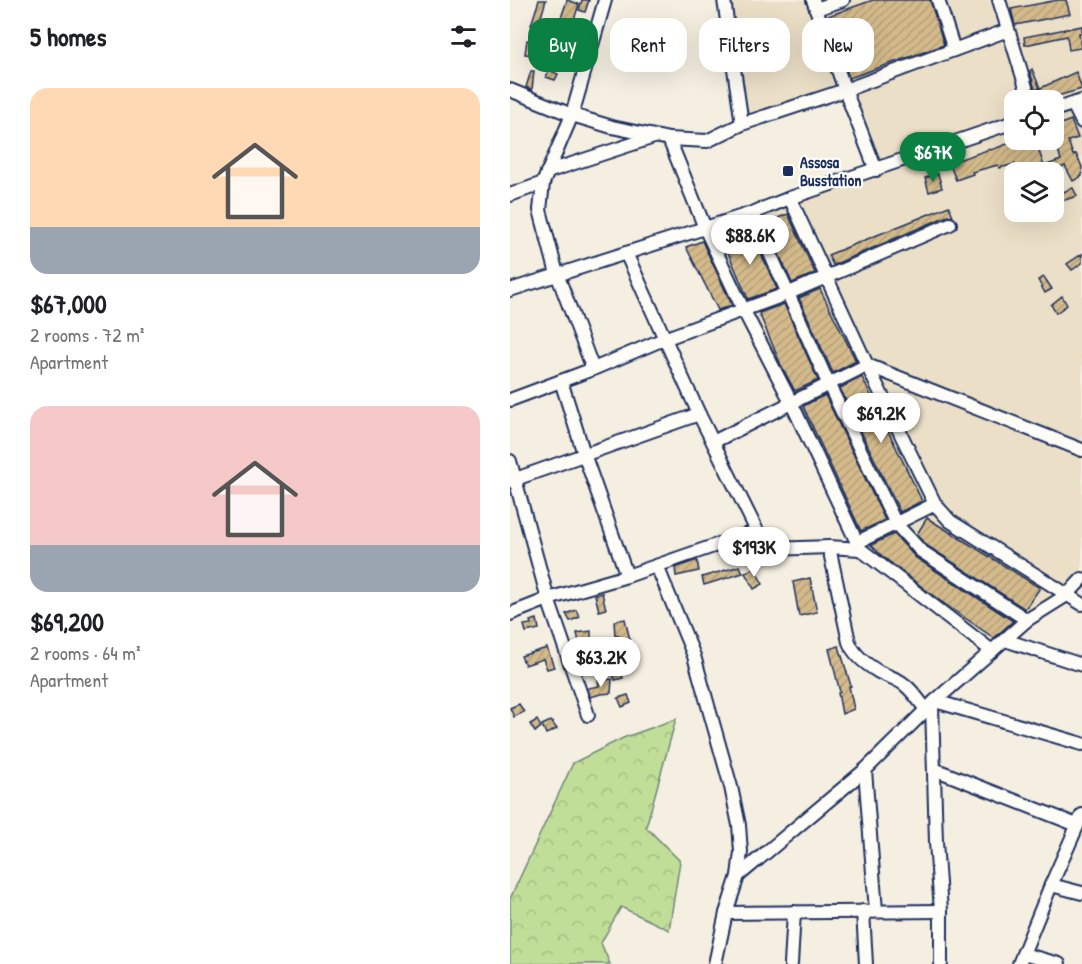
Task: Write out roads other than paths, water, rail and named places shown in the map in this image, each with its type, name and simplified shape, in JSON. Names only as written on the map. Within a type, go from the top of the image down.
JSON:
[{"type":"street","points":[[593,369],[557,274],[540,210],[545,178],[572,115],[605,0]]},
{"type":"street","points":[[724,0],[742,124]]},
{"type":"street","points":[[843,0],[814,4],[876,170]]},
{"type":"street","points":[[938,0],[954,50]]},
{"type":"street","points":[[999,0],[1026,90]]},
{"type":"street","points":[[510,90],[572,115],[612,127],[663,137],[707,141],[742,124],[845,90],[1008,30]]},
{"type":"street","points":[[1077,102],[1082,122]]},
{"type":"street","points":[[510,290],[752,213],[790,198],[1004,126]]},
{"type":"street","points":[[510,195],[545,178],[663,137]]},
{"type":"street","points":[[663,137],[743,309],[791,402],[858,546],[992,651]]},
{"type":"street","points":[[790,198],[935,504],[950,521],[1082,604]]},
{"type":"street","points":[[752,213],[828,383],[896,524],[921,551],[1027,620]]},
{"type":"street","points":[[510,400],[664,339],[789,293],[950,224]]},
{"type":"street","points":[[626,253],[699,414],[757,531],[768,546],[772,549],[858,546],[935,504]]},
{"type":"street","points":[[713,442],[867,364],[1082,450]]},
{"type":"street","points":[[561,381],[627,576]]},
{"type":"street","points":[[513,480],[699,414]]},
{"type":"street","points":[[510,461],[513,480],[548,599],[588,715]]},
{"type":"street","points":[[510,614],[548,599],[627,576],[757,531]]},
{"type":"street","points":[[829,547],[849,642],[851,648],[864,661],[879,672],[897,679],[931,706],[1082,744]]},
{"type":"street","points":[[657,566],[694,656],[731,787],[740,834],[741,852],[738,876],[726,913],[715,964]]},
{"type":"street","points":[[738,876],[866,770],[931,706],[1027,620],[1067,595],[1082,579]]},
{"type":"street","points":[[1005,640],[1082,665]]},
{"type":"street","points":[[931,706],[941,911],[941,964]]},
{"type":"street","points":[[934,769],[1080,820],[1021,959],[1059,964]]},
{"type":"street","points":[[866,770],[870,911],[866,964]]},
{"type":"street","points":[[1051,885],[1082,893]]},
{"type":"street","points":[[726,913],[941,911]]},
{"type":"street","points":[[791,964],[794,912]]},
{"type":"place","name":"Assosa Busstation","points":[[788,171]]}]
